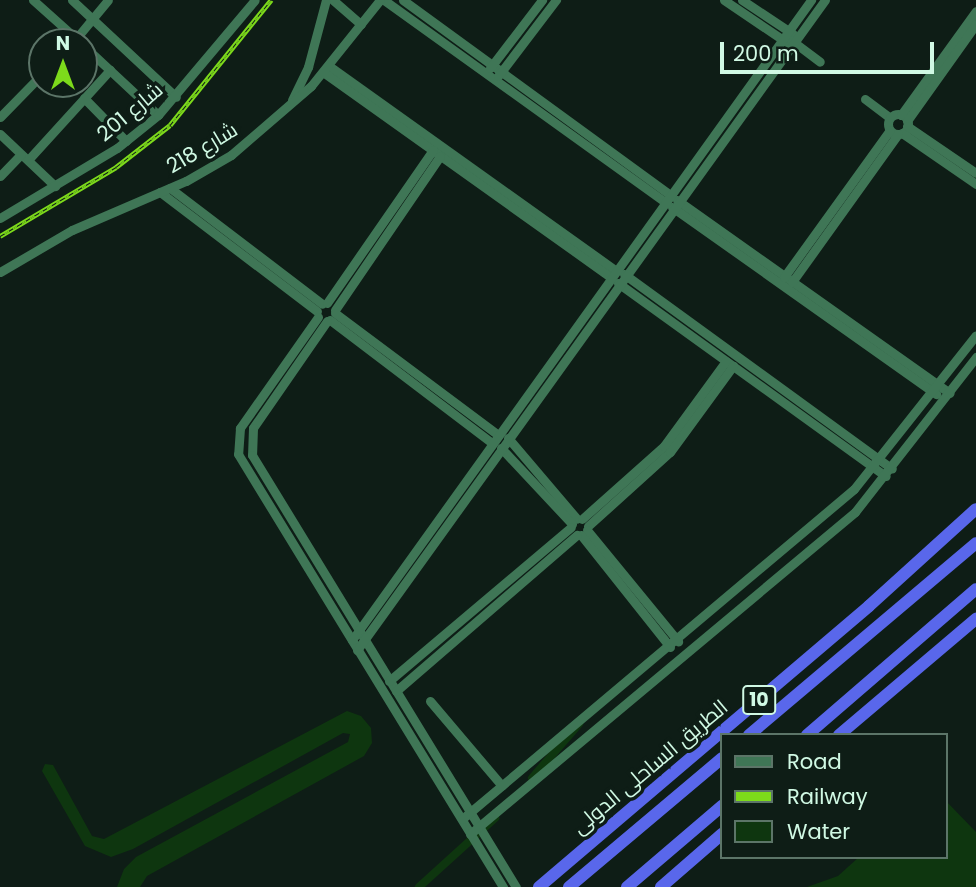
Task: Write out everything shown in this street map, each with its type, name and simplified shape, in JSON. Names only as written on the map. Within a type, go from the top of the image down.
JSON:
[{"type":"highway","name":"الطريق الساحلى الدولى","points":[[539,887],[869,606],[976,509]]},
{"type":"highway","name":"الطريق الساحلى الدولى","points":[[751,733],[976,543]]},
{"type":"highway","points":[[809,733],[976,589]]},
{"type":"highway","points":[[841,733],[976,619]]},
{"type":"highway","name":"الطريق الساحلى الدولى","points":[[569,887],[720,760]]},
{"type":"highway","points":[[627,887],[720,808]]},
{"type":"highway","points":[[661,887],[720,837]]},
{"type":"street","points":[[33,0],[62,28]]},
{"type":"street","points":[[72,0],[176,97]]},
{"type":"street","points":[[87,28],[108,0]]},
{"type":"street","name":"شارع 201","points":[[0,218],[126,141],[158,115],[176,97],[255,0]]},
{"type":"street","points":[[290,105],[312,56],[326,0]]},
{"type":"street","points":[[333,0],[361,24]]},
{"type":"street","points":[[382,0],[489,69]]},
{"type":"street","name":"شارع 218","points":[[0,272],[72,230],[170,188],[232,155],[290,105],[326,69],[382,0]]},
{"type":"street","points":[[402,0],[498,76],[935,388]]},
{"type":"street","points":[[489,69],[542,0]]},
{"type":"street","points":[[498,76],[555,0]]},
{"type":"street","points":[[724,0],[785,35]]},
{"type":"street","points":[[742,0],[820,62]]},
{"type":"street","points":[[352,640],[474,467],[496,445],[508,438],[617,276],[811,0]]},
{"type":"street","points":[[670,201],[825,0]]},
{"type":"street","points":[[901,126],[976,11]]},
{"type":"street","points":[[788,280],[976,24]]},
{"type":"street","points":[[98,59],[158,115]]},
{"type":"street","points":[[326,69],[889,473]]},
{"type":"street","points":[[98,83],[110,70]]},
{"type":"street","points":[[0,117],[28,88]]},
{"type":"street","points":[[0,176],[24,157],[84,98],[126,141]]},
{"type":"street","points":[[865,99],[976,184]]},
{"type":"street","points":[[901,126],[976,173]]},
{"type":"street","points":[[411,130],[436,153],[489,186]]},
{"type":"street","points":[[0,134],[55,186]]},
{"type":"street","points":[[436,153],[326,313],[240,428],[236,447],[503,887]]},
{"type":"street","points":[[170,188],[496,445],[579,527]]},
{"type":"street","points":[[160,192],[498,435]]},
{"type":"street","points":[[670,201],[788,280],[947,397]]},
{"type":"street","points":[[617,276],[730,363],[877,464]]},
{"type":"street","points":[[358,650],[481,476],[498,435],[617,276]]},
{"type":"street","points":[[326,313],[254,428],[250,448],[516,887]]},
{"type":"street","points":[[462,819],[674,644],[877,464],[976,335]]},
{"type":"street","points":[[470,834],[782,576],[855,512],[889,473],[976,357]]},
{"type":"street","points":[[389,681],[670,452],[730,363]]},
{"type":"street","points":[[508,438],[674,644]]},
{"type":"street","points":[[474,467],[481,476]]},
{"type":"street","points":[[396,691],[579,527]]},
{"type":"street","points":[[430,701],[502,786]]},
{"type":"water","points":[[347,711],[361,716],[371,728],[372,743],[364,756],[147,876],[140,887],[117,887],[124,869],[136,857],[348,742],[350,734],[343,733],[133,849],[111,857],[85,846],[42,771],[45,764],[53,765],[92,836],[104,839]]},
{"type":"water","points":[[948,803],[976,832],[976,887],[807,887],[838,876],[857,859],[948,859]]},
{"type":"waterway","points":[[532,778],[579,724]]},
{"type":"waterway","points":[[419,887],[495,818]]},
{"type":"railway","points":[[0,236],[116,167],[170,125],[271,0]]}]
